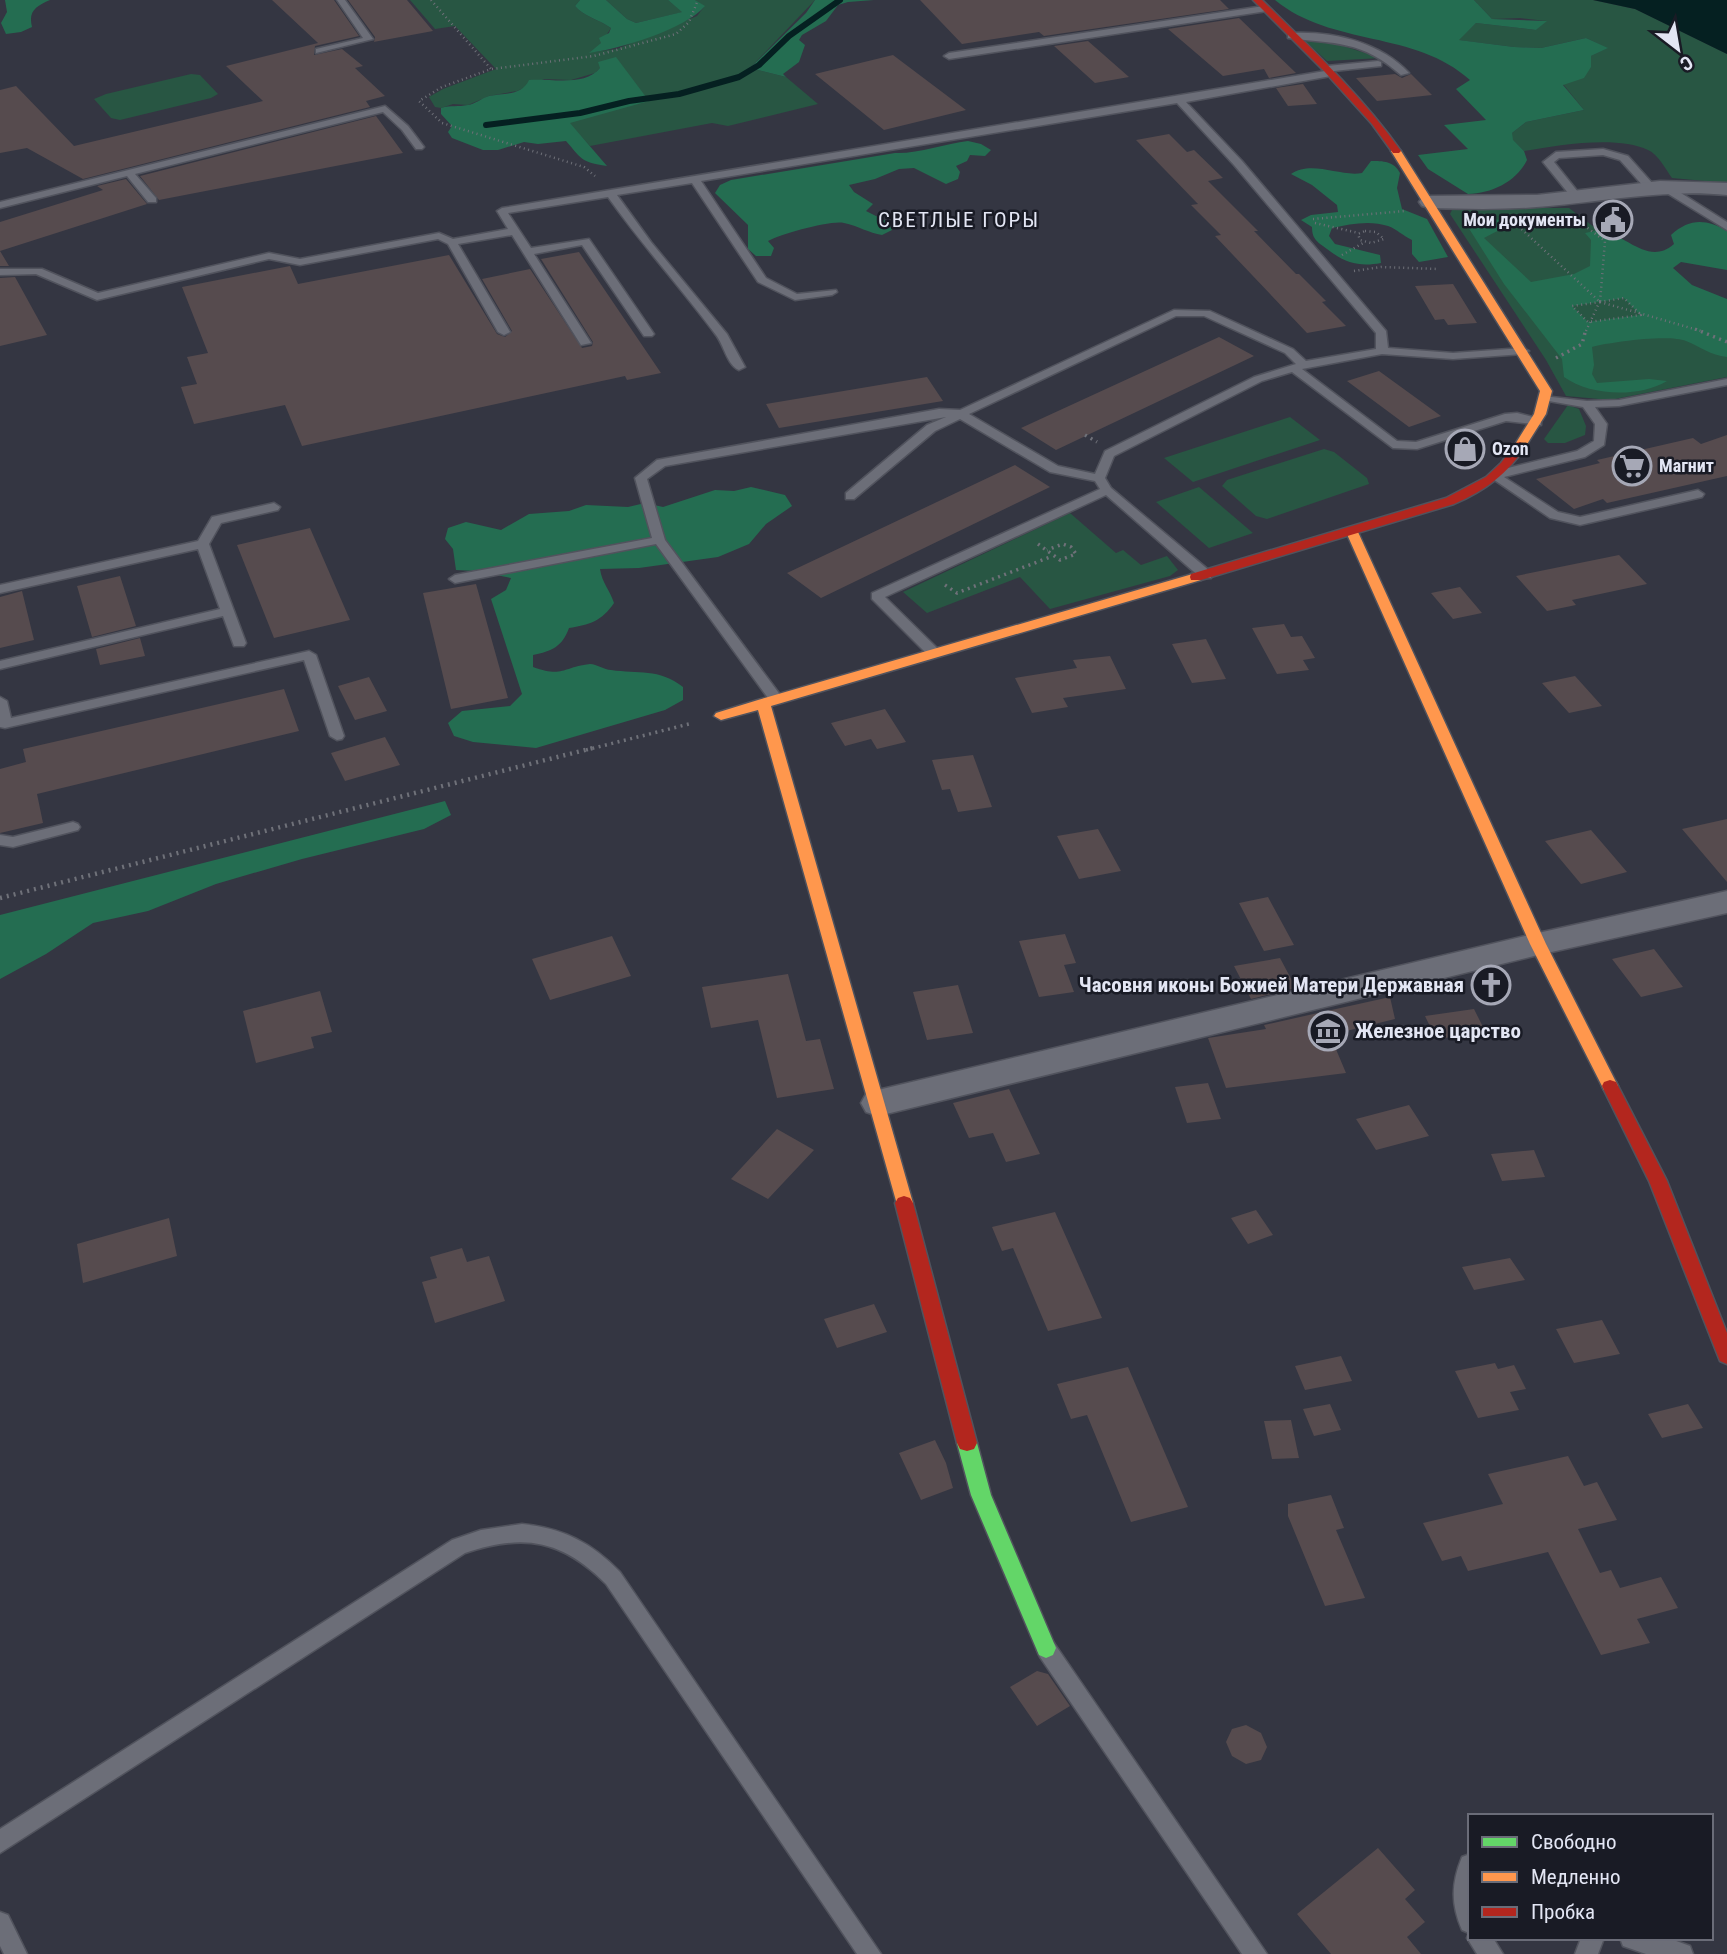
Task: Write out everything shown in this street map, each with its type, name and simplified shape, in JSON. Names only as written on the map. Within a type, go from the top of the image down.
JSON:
[{"type":"street","points":[[722,716],[1352,533],[1423,510],[1479,488],[1498,476],[1537,422],[1547,398],[1535,369],[1432,206],[1375,122],[1329,71],[1260,5]]},
{"type":"street","points":[[1432,206],[1550,200],[1655,185],[1727,189]]},
{"type":"street","points":[[1352,533],[1538,944],[1658,1181],[1727,1356]]},
{"type":"street","points":[[770,701],[981,1495],[1046,1648]]},
{"type":"street","points":[[878,1102],[1538,944],[1727,902]]},
{"type":"lane","points":[[319,51],[368,39],[341,0]]},
{"type":"lane","points":[[948,56],[1260,5]]},
{"type":"lane","points":[[1291,36],[1321,36],[1376,52],[1390,59],[1404,73]]},
{"type":"lane","points":[[585,343],[502,211],[1179,100],[1378,64]]},
{"type":"lane","points":[[1179,100],[1238,163],[1382,333],[1382,351]]},
{"type":"lane","points":[[0,205],[385,109],[405,128],[419,147]]},
{"type":"lane","points":[[1577,197],[1548,162],[1556,155],[1603,152],[1624,158],[1655,185],[1727,227]]},
{"type":"lane","points":[[129,173],[152,200]]},
{"type":"lane","points":[[694,179],[762,280],[795,297],[832,292]]},
{"type":"lane","points":[[610,192],[647,244],[723,336],[739,367]]},
{"type":"lane","points":[[0,272],[38,271],[97,297],[268,256],[300,262],[439,236],[452,242],[514,231]]},
{"type":"lane","points":[[528,252],[585,241],[648,334]]},
{"type":"lane","points":[[452,242],[504,332]]},
{"type":"lane","points":[[850,496],[931,428],[1174,313],[1206,313],[1289,351],[1298,367],[1384,439],[1406,446],[1505,418],[1517,417],[1537,422]]},
{"type":"lane","points":[[1103,484],[1109,454],[1258,379],[1298,367],[1382,351],[1453,356],[1523,351]]},
{"type":"lane","points":[[1547,398],[1587,404],[1619,403],[1727,382]]},
{"type":"lane","points":[[1498,476],[1581,454],[1600,442],[1601,424],[1587,404]]},
{"type":"lane","points":[[770,701],[659,540],[641,478],[661,463],[926,415],[960,414],[1054,469],[1103,484],[1206,575]]},
{"type":"lane","points":[[1498,476],[1554,515],[1580,521],[1698,494]]},
{"type":"lane","points":[[934,653],[877,596],[1103,484]]},
{"type":"lane","points":[[239,643],[203,544],[216,520],[274,507]]},
{"type":"lane","points":[[455,579],[659,540]]},
{"type":"lane","points":[[0,589],[203,544]]},
{"type":"lane","points":[[0,665],[227,611]]},
{"type":"lane","points":[[0,701],[3,725],[309,655],[337,736]]},
{"type":"lane","points":[[0,841],[13,842],[73,827]]},
{"type":"lane","points":[[0,1842],[459,1546],[497,1534],[536,1533],[572,1543],[587,1552],[613,1577],[870,1954]]},
{"type":"lane","points":[[1046,1648],[1256,1954]]},
{"type":"lane","points":[[1468,1871],[1463,1885],[1464,1909],[1468,1918]]},
{"type":"lane","points":[[0,1923],[16,1954]]},
{"type":"lane","points":[[1480,1940],[1492,1954]]},
{"type":"lane","points":[[1637,1940],[1682,1954]]},
{"type":"path","points":[[431,0],[491,69]]},
{"type":"path","points":[[610,192],[584,167],[442,123],[419,101],[442,87],[491,69],[594,56],[677,34],[689,22],[698,0]]},
{"type":"path","points":[[1535,369],[1581,344],[1588,322],[1600,302],[1605,241],[1550,200]]},
{"type":"path","points":[[1493,203],[1600,302],[1715,335],[1727,342]]},
{"type":"path","points":[[1301,220],[1432,206]]},
{"type":"path","points":[[1365,231],[1376,232],[1384,239],[1371,243],[1360,240],[1358,234],[1365,231]]},
{"type":"path","points":[[1332,274],[1381,267],[1409,270],[1447,268]]},
{"type":"path","points":[[1588,322],[1572,306],[1624,298],[1641,315]]},
{"type":"path","points":[[1588,322],[1641,315]]},
{"type":"path","points":[[928,573],[957,593],[1051,556],[1067,560],[1076,554],[1071,546],[1056,544],[1048,551],[1051,556]]},
{"type":"path","points":[[0,898],[722,716]]},
{"type":"green space","points":[[5,0],[50,0],[32,13],[32,27],[6,34],[1,23],[7,12]]},
{"type":"green space","points":[[410,0],[580,0],[575,6],[578,9],[611,28],[592,52],[617,49],[697,16],[704,7],[695,0],[815,0],[750,68],[786,77],[818,104],[728,126],[712,123],[590,146],[569,123],[600,68],[595,73],[571,80],[544,79],[517,91],[489,96],[468,105],[435,107],[429,97],[496,69],[455,26],[435,29]]},
{"type":"green space","points":[[580,0],[606,0],[627,19],[636,23],[682,12],[668,0],[695,0],[705,6],[668,30],[589,53],[601,43],[599,38],[609,33],[611,28],[578,9],[575,6]]},
{"type":"green space","points":[[606,0],[668,0],[683,12],[636,23],[627,19]]},
{"type":"green space","points":[[815,0],[874,0],[838,5],[826,21],[802,35],[799,40],[805,45],[799,62],[783,74],[786,77],[750,68],[806,13]]},
{"type":"green space","points":[[1275,0],[1474,0],[1492,19],[1547,21],[1536,30],[1476,23],[1459,40],[1541,48],[1586,38],[1608,48],[1591,56],[1591,67],[1584,78],[1563,85],[1584,110],[1526,122],[1512,133],[1513,140],[1524,151],[1527,160],[1522,168],[1510,180],[1494,189],[1468,194],[1428,169],[1418,155],[1468,149],[1444,125],[1486,120],[1456,89],[1470,80],[1448,64],[1424,53],[1322,25],[1297,15]]},
{"type":"green space","points":[[1474,0],[1593,0],[1635,9],[1727,54],[1727,183],[1672,178],[1652,152],[1635,145],[1605,142],[1524,151],[1512,140],[1512,133],[1526,122],[1584,110],[1563,84],[1591,56],[1607,48],[1586,38],[1541,48],[1458,40],[1476,23],[1536,30],[1546,21],[1492,19]]},
{"type":"green space","points":[[1324,40],[1381,58],[1327,61],[1305,41]]},
{"type":"green space","points":[[616,57],[649,101],[570,123],[607,166],[582,159],[566,141],[538,144],[524,142],[498,150],[483,150],[452,138],[448,132],[452,126],[441,114],[441,108],[468,105],[489,96],[517,91],[529,80],[586,78],[600,68],[598,62]]},
{"type":"green space","points":[[191,74],[200,75],[218,94],[120,120],[111,118],[94,99],[106,94]]},
{"type":"green space","points":[[968,141],[991,150],[985,156],[970,155],[967,161],[956,166],[960,172],[958,179],[946,184],[914,168],[899,169],[875,179],[849,185],[854,192],[873,204],[866,211],[888,222],[892,230],[882,235],[844,223],[828,224],[795,231],[768,241],[774,248],[771,256],[756,256],[748,249],[748,225],[715,193],[720,185],[731,180]]},
{"type":"green space","points":[[1371,161],[1388,162],[1398,169],[1400,173],[1397,188],[1402,209],[1427,219],[1448,257],[1419,262],[1412,254],[1412,240],[1391,227],[1374,223],[1332,228],[1329,236],[1335,244],[1380,255],[1381,263],[1359,264],[1346,261],[1316,240],[1312,227],[1301,220],[1311,215],[1338,212],[1337,205],[1312,185],[1291,174],[1308,168],[1362,173]]},
{"type":"green space","points":[[1569,208],[1727,328],[1727,377],[1610,400],[1566,396],[1546,360],[1450,214],[1452,210]]},
{"type":"green space","points":[[1469,213],[1499,220],[1503,228],[1484,238],[1531,282],[1574,274],[1590,266],[1591,240],[1585,233],[1602,231],[1638,248],[1656,252],[1674,244],[1671,235],[1692,223],[1712,224],[1727,231],[1727,270],[1681,262],[1673,268],[1692,285],[1727,299],[1727,357],[1678,339],[1612,343],[1592,347],[1592,374],[1597,383],[1649,379],[1667,381],[1629,392],[1601,391],[1575,383],[1564,377],[1562,359],[1504,284],[1463,219]],"holes":[[[1624,298],[1640,315],[1588,322],[1572,306]]]},
{"type":"green space","points":[[1568,405],[1579,409],[1586,426],[1585,435],[1565,443],[1548,443],[1544,439]]},
{"type":"green space","points":[[1290,417],[1320,440],[1193,482],[1164,458]]},
{"type":"green space","points":[[1324,449],[1334,452],[1367,478],[1369,484],[1267,519],[1256,516],[1222,486],[1227,480]]},
{"type":"green space","points":[[751,487],[785,495],[792,506],[766,524],[749,544],[718,557],[639,568],[600,569],[614,603],[605,614],[594,621],[569,628],[556,647],[533,655],[533,667],[551,672],[590,664],[608,670],[657,674],[683,687],[683,700],[665,710],[536,748],[473,742],[454,736],[448,723],[462,711],[510,706],[522,694],[491,599],[506,590],[511,578],[456,570],[453,549],[445,539],[448,528],[466,522],[501,530],[529,514],[569,511],[586,505],[628,507],[645,503],[663,507],[715,490],[734,491]]},
{"type":"green space","points":[[1199,487],[1253,533],[1209,548],[1156,502]]},
{"type":"green space","points":[[1070,513],[1116,553],[1123,550],[1141,565],[1167,556],[1178,570],[1170,576],[1050,609],[1020,577],[927,613],[903,592]]},
{"type":"green space","points":[[445,801],[451,815],[424,829],[302,859],[216,884],[148,911],[93,923],[46,954],[0,979],[0,915]]},
{"type":"shaded area","points":[[1593,0],[1727,0],[1727,54],[1635,9]]},
{"type":"building","points":[[272,0],[334,0],[359,36],[315,46],[314,55],[342,49],[363,66],[355,68],[385,96],[366,101],[370,107],[83,179],[27,148],[0,153],[0,90],[16,86],[74,146],[263,101],[226,66],[318,43]]},
{"type":"building","points":[[348,0],[407,0],[433,31],[374,42],[375,37]]},
{"type":"building","points":[[920,0],[1220,0],[1229,9],[1044,36],[1039,32],[962,44]]},
{"type":"building","points":[[1239,18],[1296,73],[1269,78],[1264,69],[1223,76],[1168,29]]},
{"type":"building","points":[[1088,41],[1129,77],[1095,83],[1054,46]]},
{"type":"building","points":[[893,55],[966,110],[884,130],[815,74]]},
{"type":"building","points":[[1395,74],[1402,78],[1411,74],[1432,95],[1377,101],[1356,78]]},
{"type":"building","points":[[1303,84],[1317,104],[1288,106],[1276,88]]},
{"type":"building","points":[[376,116],[403,153],[159,200],[140,176]]},
{"type":"building","points":[[1169,134],[1187,152],[1194,150],[1223,178],[1208,181],[1296,274],[1326,301],[1322,302],[1346,326],[1307,333],[1215,236],[1221,235],[1191,205],[1198,204],[1136,140]]},
{"type":"building","points":[[126,179],[147,204],[0,251],[0,222],[103,190],[97,186]]},
{"type":"building","points":[[0,251],[9,266],[0,266]]},
{"type":"building","points":[[579,252],[661,373],[627,380],[625,376],[302,446],[285,405],[194,424],[181,387],[197,384],[187,357],[208,353],[182,287],[290,266],[298,284],[449,255],[497,334],[505,337],[512,331],[482,279],[530,269],[582,348],[592,346],[593,342],[541,259]]},
{"type":"building","points":[[15,277],[47,335],[0,346],[0,278]]},
{"type":"building","points":[[1453,284],[1477,323],[1448,325],[1444,319],[1435,320],[1415,286]]},
{"type":"building","points":[[1219,337],[1254,356],[1056,450],[1021,428]]},
{"type":"building","points":[[1379,371],[1441,416],[1409,427],[1347,381]]},
{"type":"building","points":[[927,377],[943,401],[779,428],[766,404]]},
{"type":"building","points":[[1727,435],[1727,476],[1607,503],[1603,499],[1574,509],[1536,479],[1600,463],[1597,460],[1693,438],[1701,444]]},
{"type":"building","points":[[1015,465],[1050,487],[821,598],[787,573]]},
{"type":"building","points":[[310,528],[350,620],[274,638],[237,545]]},
{"type":"building","points":[[1619,555],[1647,584],[1572,600],[1576,605],[1547,611],[1516,576]]},
{"type":"building","points":[[120,576],[136,626],[92,637],[77,586]]},
{"type":"building","points":[[476,584],[508,698],[451,709],[423,593]]},
{"type":"building","points":[[1460,587],[1482,613],[1453,619],[1431,593]]},
{"type":"building","points":[[22,591],[34,640],[0,648],[0,597]]},
{"type":"building","points":[[1284,624],[1291,637],[1302,636],[1315,658],[1303,660],[1309,670],[1277,674],[1252,628]]},
{"type":"building","points":[[140,638],[145,656],[100,665],[96,649]]},
{"type":"building","points":[[1206,639],[1226,679],[1192,683],[1172,644]]},
{"type":"building","points":[[1110,656],[1126,689],[1063,698],[1068,707],[1032,713],[1015,678],[1077,668],[1073,660]]},
{"type":"building","points":[[1575,676],[1602,706],[1569,713],[1542,683]]},
{"type":"building","points":[[369,677],[387,711],[355,720],[338,686]]},
{"type":"building","points":[[284,689],[299,731],[37,794],[43,823],[0,833],[0,769],[26,762],[23,749]]},
{"type":"building","points":[[885,709],[906,742],[877,749],[871,739],[845,746],[831,723]]},
{"type":"building","points":[[385,737],[400,765],[345,781],[331,753]]},
{"type":"building","points":[[973,755],[992,807],[958,812],[950,789],[942,790],[932,760]]},
{"type":"building","points":[[1727,819],[1727,882],[1682,829]]},
{"type":"building","points":[[1098,829],[1121,871],[1079,879],[1057,836]]},
{"type":"building","points":[[1591,830],[1627,872],[1581,884],[1545,841]]},
{"type":"building","points":[[1268,897],[1294,945],[1264,951],[1239,903]]},
{"type":"building","points":[[1065,934],[1076,963],[1064,965],[1074,992],[1039,997],[1019,941]]},
{"type":"building","points":[[612,936],[631,976],[550,1000],[532,959]]},
{"type":"building","points":[[1654,949],[1683,987],[1641,997],[1612,959]]},
{"type":"building","points":[[1280,958],[1296,988],[1251,999],[1234,966]]},
{"type":"building","points":[[788,974],[806,1041],[820,1039],[834,1089],[777,1098],[758,1020],[711,1028],[702,987]]},
{"type":"building","points":[[958,985],[973,1033],[927,1040],[913,992]]},
{"type":"building","points":[[320,991],[332,1032],[311,1037],[314,1048],[256,1063],[243,1011]]},
{"type":"building","points":[[1390,997],[1395,1019],[1330,1035],[1346,1073],[1226,1088],[1208,1038],[1266,1029],[1264,1025]]},
{"type":"building","points":[[1474,1009],[1486,1033],[1436,1039],[1425,1016]]},
{"type":"building","points":[[1208,1083],[1221,1119],[1187,1123],[1175,1087]]},
{"type":"building","points":[[1009,1089],[1040,1154],[1006,1162],[993,1133],[969,1138],[953,1103]]},
{"type":"building","points":[[1409,1105],[1429,1136],[1376,1150],[1356,1119]]},
{"type":"building","points":[[777,1129],[814,1150],[768,1199],[731,1179]]},
{"type":"building","points":[[1534,1150],[1545,1177],[1502,1181],[1491,1154]]},
{"type":"building","points":[[1256,1210],[1273,1235],[1248,1244],[1231,1218]]},
{"type":"building","points":[[1055,1212],[1102,1318],[1048,1331],[1013,1248],[1002,1251],[992,1227]]},
{"type":"building","points":[[169,1218],[177,1256],[83,1283],[77,1244]]},
{"type":"building","points":[[462,1248],[467,1262],[489,1256],[505,1301],[435,1323],[422,1282],[437,1278],[430,1257]]},
{"type":"building","points":[[1510,1258],[1525,1280],[1474,1290],[1462,1267]]},
{"type":"building","points":[[874,1304],[887,1332],[837,1348],[824,1319]]},
{"type":"building","points":[[1602,1320],[1620,1354],[1574,1363],[1556,1329]]},
{"type":"building","points":[[1341,1356],[1352,1381],[1305,1390],[1295,1366]]},
{"type":"building","points":[[1495,1363],[1498,1369],[1514,1365],[1526,1389],[1510,1392],[1519,1410],[1478,1418],[1455,1371]]},
{"type":"building","points":[[1128,1367],[1188,1507],[1131,1522],[1087,1415],[1071,1419],[1057,1384]]},
{"type":"building","points":[[1330,1404],[1341,1430],[1314,1436],[1303,1409]]},
{"type":"building","points":[[1688,1404],[1703,1428],[1662,1438],[1648,1414]]},
{"type":"building","points":[[1291,1420],[1299,1458],[1272,1459],[1264,1421]]},
{"type":"building","points":[[935,1440],[946,1463],[953,1488],[921,1500],[899,1453]]},
{"type":"building","points":[[1568,1456],[1584,1486],[1597,1482],[1617,1520],[1578,1529],[1600,1573],[1611,1570],[1620,1588],[1661,1577],[1678,1608],[1637,1619],[1650,1643],[1601,1655],[1548,1552],[1468,1571],[1461,1556],[1442,1561],[1423,1523],[1503,1504],[1488,1474]]},
{"type":"building","points":[[1331,1495],[1344,1528],[1336,1530],[1365,1598],[1325,1606],[1288,1516],[1288,1504]]},
{"type":"building","points":[[1037,1671],[1048,1674],[1070,1706],[1037,1726],[1010,1687]]},
{"type":"building","points":[[1246,1725],[1261,1733],[1267,1747],[1261,1760],[1246,1764],[1232,1756],[1226,1742],[1232,1729]]},
{"type":"building","points":[[1378,1848],[1415,1890],[1405,1899],[1425,1922],[1407,1937],[1421,1954],[1331,1954],[1297,1914]]},
{"type":"waterway","points":[[486,125],[580,113],[629,101],[679,94],[739,77],[759,65],[789,36],[840,0]]},
{"type":"traffic: fast","points":[[967,1443],[981,1495],[1046,1648]]},
{"type":"traffic: slow","points":[[1396,151],[1546,391],[1540,414],[1520,446]]},
{"type":"traffic: slow","points":[[1352,532],[1538,944],[1610,1086]]},
{"type":"traffic: slow","points":[[721,716],[1196,577]]},
{"type":"traffic: slow","points":[[763,703],[904,1203]]},
{"type":"traffic: jam","points":[[1257,0],[1327,69],[1375,122],[1396,151]]},
{"type":"traffic: jam","points":[[1196,577],[1450,501],[1490,480],[1520,446]]},
{"type":"traffic: jam","points":[[1610,1086],[1658,1181],[1727,1356]]},
{"type":"traffic: jam","points":[[904,1203],[967,1443]]},
{"type":"place","name":"Мои документы","points":[[1613,220]]},
{"type":"place","name":"Ozon","points":[[1465,449]]},
{"type":"place","name":"Магнит","points":[[1632,466]]},
{"type":"place","name":"Часовня иконы Божией Матери Державная","points":[[1491,985]]},
{"type":"place","name":"Железное царство","points":[[1328,1031]]},
{"type":"district","name":"СВЕТЛЫЕ ГОРЫ","points":[[959,220]]}]
